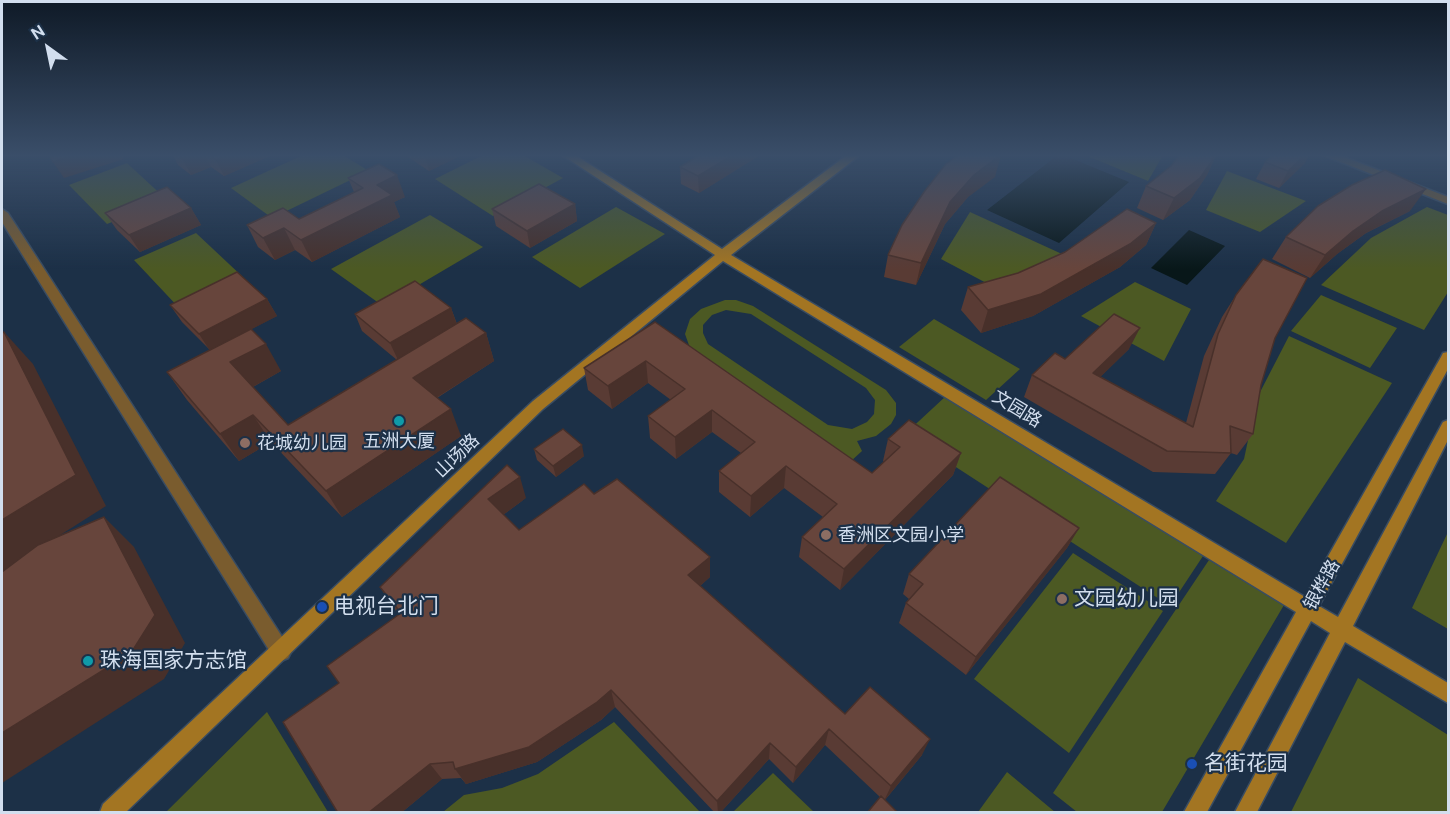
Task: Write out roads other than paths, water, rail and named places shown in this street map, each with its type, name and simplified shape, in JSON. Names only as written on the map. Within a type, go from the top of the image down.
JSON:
[{"type":"street","name":"文园路","points":[[626,193],[723,255],[1449,694]]},
{"type":"street","name":"山场路","points":[[111,813],[538,405],[723,255],[805,193]]},
{"type":"street","points":[[1428,193],[1449,201]]},
{"type":"street","points":[[2,213],[281,652]]},
{"type":"street","name":"银桦路","points":[[1195,813],[1449,357]]},
{"type":"street","name":"银桦路","points":[[1246,813],[1449,426]]},
{"type":"place","name":"五洲大厦","points":[[399,421]]},
{"type":"place","name":"花城幼儿园","points":[[245,443]]},
{"type":"place","name":"香洲区文园小学","points":[[826,535]]},
{"type":"place","name":"文园幼儿园","points":[[1062,599]]},
{"type":"place","name":"电视台北门","points":[[322,607]]},
{"type":"place","name":"珠海国家方志馆","points":[[88,661]]},
{"type":"place","name":"名街花园","points":[[1192,764]]}]
